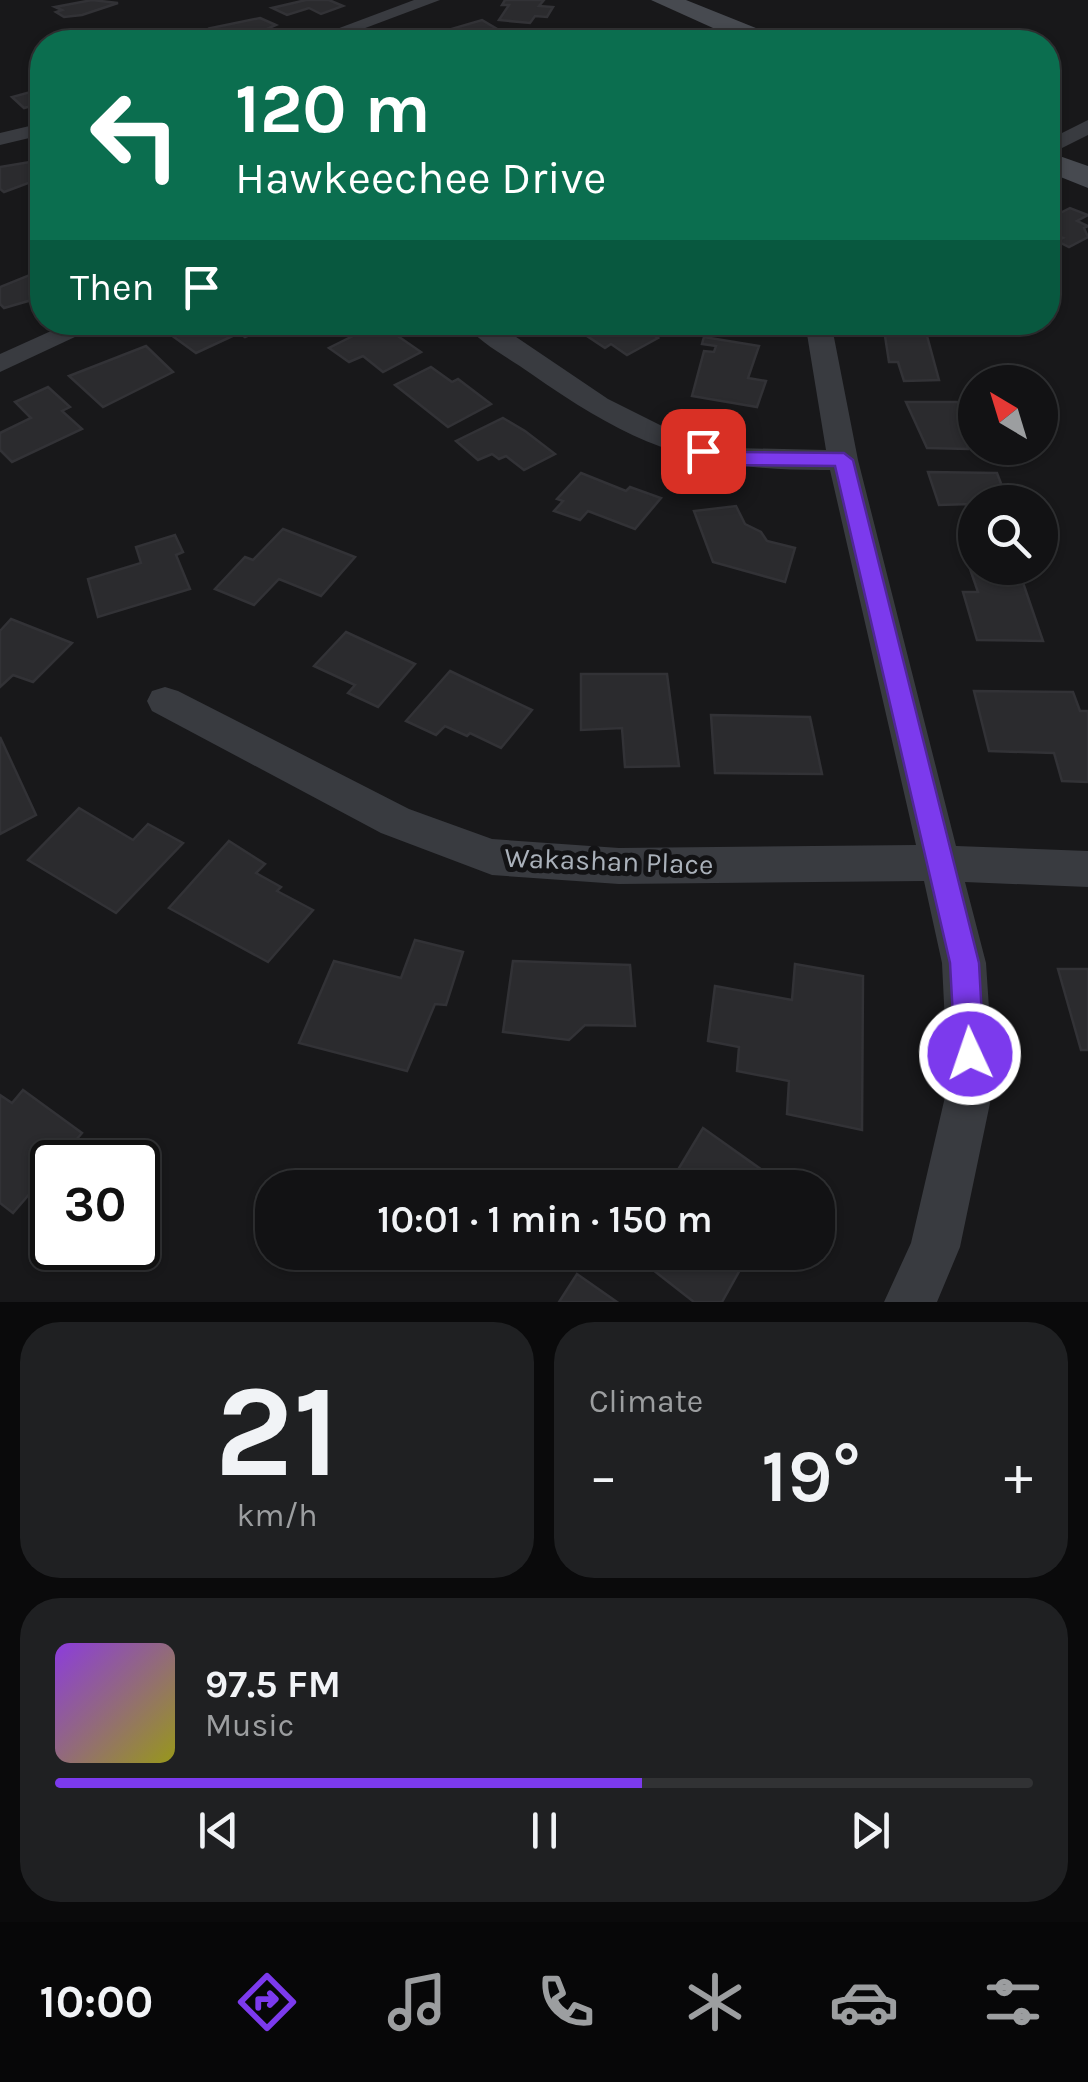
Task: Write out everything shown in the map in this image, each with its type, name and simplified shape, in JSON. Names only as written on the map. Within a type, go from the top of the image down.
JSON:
[{"type":"street","points":[[345,30],[431,0]]},
{"type":"street","points":[[664,0],[737,30]]},
{"type":"street","points":[[1060,143],[1088,126]]},
{"type":"street","points":[[0,139],[30,133]]},
{"type":"street","points":[[1060,165],[1088,178]]},
{"type":"street","points":[[0,364],[65,335]]},
{"type":"street","points":[[494,335],[601,410],[669,444],[737,459],[844,460]]},
{"type":"street","points":[[820,335],[844,460],[964,963],[971,1084],[935,1246],[910,1302]]},
{"type":"street","name":"Wakashan Place","points":[[165,701],[396,821],[492,857],[620,866],[940,863],[1088,870]]},
{"type":"building","points":[[92,0],[118,3],[82,15],[64,17],[56,12],[62,10],[55,7]]},
{"type":"building","points":[[306,0],[329,0],[343,6],[321,14],[309,8],[287,15],[272,8]]},
{"type":"building","points":[[505,0],[544,0],[539,6],[553,7],[547,17],[535,16],[530,23],[499,20],[509,5],[502,5]]},
{"type":"building","points":[[260,18],[276,25],[265,30],[211,28]]},
{"type":"building","points":[[482,20],[497,29],[495,30],[448,30]]},
{"type":"building","points":[[30,92],[30,106],[24,108],[12,97]]},
{"type":"building","points":[[30,162],[30,182],[4,192],[0,189],[0,167]]},
{"type":"building","points":[[1070,208],[1088,215],[1077,221],[1088,226],[1084,228],[1088,237],[1069,247],[1060,242],[1060,213]]},
{"type":"building","points":[[30,275],[30,300],[4,308],[0,304],[0,287]]},
{"type":"building","points":[[171,335],[235,335],[196,353]]},
{"type":"building","points":[[355,335],[396,335],[421,352],[383,372],[363,356],[349,362],[329,348]]},
{"type":"building","points":[[586,335],[658,338],[627,355],[611,344],[605,348]]},
{"type":"building","points":[[885,336],[927,336],[939,380],[904,381],[898,362],[889,362]]},
{"type":"building","points":[[704,337],[759,346],[748,378],[766,381],[757,407],[692,396],[704,351],[714,352],[716,346],[702,344]]},
{"type":"building","points":[[146,346],[173,372],[103,407],[69,376]]},
{"type":"building","points":[[431,367],[452,382],[458,379],[491,404],[448,427],[395,385]]},
{"type":"building","points":[[48,387],[70,407],[62,411],[82,429],[12,462],[0,450],[0,433],[31,418],[15,402]]},
{"type":"building","points":[[906,402],[958,402],[958,449],[927,448]]},
{"type":"building","points":[[503,418],[555,454],[524,470],[506,456],[499,459],[492,454],[478,460],[456,441]]},
{"type":"building","points":[[928,472],[997,473],[1002,485],[958,485],[958,504],[939,505]]},
{"type":"building","points":[[581,473],[626,491],[630,487],[661,498],[635,529],[588,511],[580,520],[554,511],[563,501],[557,499]]},
{"type":"building","points":[[736,506],[745,524],[761,532],[767,541],[795,548],[785,582],[713,562],[694,511]]},
{"type":"building","points":[[283,529],[355,557],[321,596],[279,579],[254,605],[215,589],[245,557],[253,560]]},
{"type":"building","points":[[175,535],[183,552],[176,555],[190,589],[98,617],[88,579],[141,563],[136,547]]},
{"type":"building","points":[[976,585],[1024,585],[1043,641],[977,640],[963,592],[978,592]]},
{"type":"building","points":[[11,619],[72,643],[33,682],[13,675],[0,687],[0,631]]},
{"type":"building","points":[[346,632],[415,664],[378,707],[348,693],[355,685],[314,666]]},
{"type":"building","points":[[450,671],[532,710],[501,748],[470,733],[467,736],[445,726],[436,735],[406,721]]},
{"type":"building","points":[[581,674],[667,674],[679,766],[625,767],[622,728],[581,730]]},
{"type":"building","points":[[974,691],[1073,692],[1080,711],[1088,711],[1088,782],[1062,781],[1054,753],[989,751]]},
{"type":"building","points":[[711,715],[810,717],[822,774],[715,773]]},
{"type":"building","points":[[0,737],[36,815],[0,834]]},
{"type":"building","points":[[79,808],[133,840],[148,824],[183,843],[116,913],[28,860]]},
{"type":"building","points":[[229,841],[265,864],[256,873],[281,887],[277,891],[313,910],[268,962],[169,908]]},
{"type":"building","points":[[415,940],[463,952],[446,1005],[435,1004],[407,1071],[299,1043],[334,961],[401,978]]},
{"type":"building","points":[[513,961],[630,965],[635,1026],[585,1025],[569,1040],[503,1032]]},
{"type":"building","points":[[795,964],[863,976],[862,1130],[787,1114],[789,1081],[737,1071],[739,1047],[708,1041],[715,986],[792,1000]]},
{"type":"building","points":[[1058,969],[1088,969],[1088,1050],[1081,1050]]},
{"type":"building","points":[[23,1090],[82,1133],[76,1140],[30,1140],[30,1193],[13,1213],[0,1203],[0,1095],[12,1103]]},
{"type":"building","points":[[703,1128],[762,1170],[678,1170]]},
{"type":"building","points":[[653,1270],[740,1270],[722,1302],[694,1302]]},
{"type":"building","points":[[577,1274],[617,1302],[559,1302]]},
{"type":"route","points":[[703,451],[737,459],[844,460],[964,963],[970,1054]]}]
